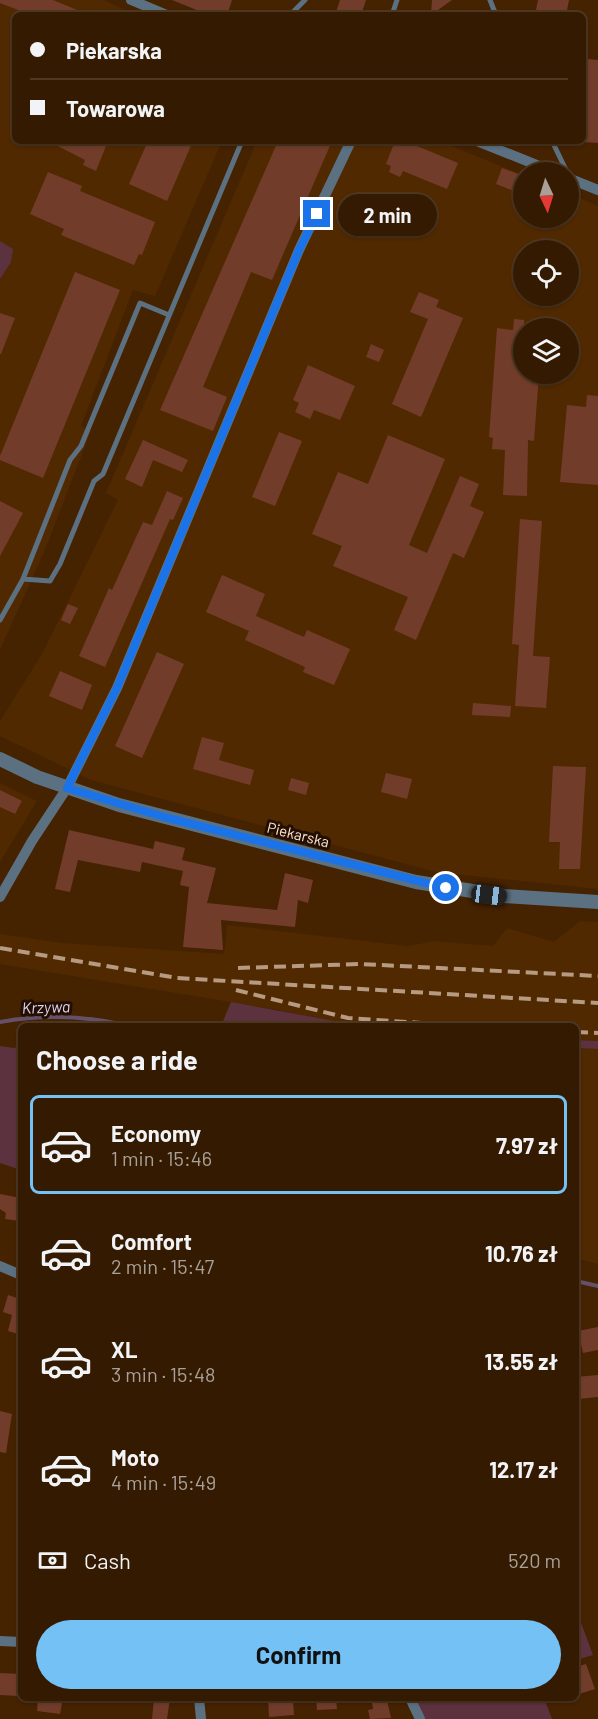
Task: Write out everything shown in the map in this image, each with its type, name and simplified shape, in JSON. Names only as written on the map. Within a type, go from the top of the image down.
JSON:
[{"type":"street","points":[[130,0],[160,12]]},
{"type":"street","points":[[0,897],[32,841],[67,788],[117,688],[299,250],[350,144]]},
{"type":"street","points":[[484,144],[529,162]]},
{"type":"street","points":[[579,181],[598,190]]},
{"type":"street","name":"Piekarska","points":[[0,759],[67,788],[154,815],[436,886],[504,896],[598,902]]},
{"type":"street","points":[[0,1266],[18,1274]]},
{"type":"street","points":[[0,1641],[18,1642]]},
{"type":"street","points":[[199,1701],[201,1719]]},
{"type":"street","points":[[411,1701],[420,1719]]},
{"type":"lane","points":[[293,12],[305,0]]},
{"type":"lane","points":[[23,579],[50,581],[60,564],[94,481],[103,474],[241,144]]},
{"type":"lane","points":[[553,144],[562,162]]},
{"type":"lane","points":[[0,620],[23,579],[70,460],[81,446],[140,303],[169,315]]},
{"type":"shaded area","points":[[0,0],[104,0],[129,12],[12,12],[12,144],[221,144],[155,296],[133,290],[81,426],[91,431],[45,550],[0,650]]},
{"type":"shaded area","points":[[256,144],[446,144],[513,171],[513,228],[579,228],[579,197],[598,206],[598,889],[436,872],[91,780],[0,736],[0,721],[42,654],[118,500],[106,493]]},
{"type":"shaded area","points":[[0,241],[13,249],[11,262],[0,279]]},
{"type":"shaded area","points":[[0,783],[37,801],[0,862]]},
{"type":"shaded area","points":[[580,921],[598,922],[598,1041],[579,1040],[579,1023],[327,1022],[278,1010],[0,964],[0,934],[62,943],[224,954],[227,925],[408,946],[434,941],[493,946],[507,928],[554,942]]},
{"type":"shaded area","points":[[231,1002],[345,1023],[222,1023]]},
{"type":"shaded area","points":[[579,1040],[598,1041],[598,1049],[579,1048]]},
{"type":"shaded area","points":[[0,1046],[18,1047],[18,1169],[0,1163]]},
{"type":"shaded area","points":[[579,1048],[598,1049],[598,1264],[579,1259]]},
{"type":"shaded area","points":[[579,1617],[593,1655],[579,1659]]},
{"type":"shaded area","points":[[416,1701],[545,1701],[552,1719],[425,1719]]},
{"type":"building","points":[[0,0],[53,0],[82,12],[23,12],[0,3]]},
{"type":"building","points":[[172,0],[232,0],[228,12],[202,12]]},
{"type":"building","points":[[340,0],[366,0],[362,12],[336,12]]},
{"type":"building","points":[[432,0],[452,0],[435,12],[431,12]]},
{"type":"building","points":[[538,0],[569,0],[567,12],[536,12]]},
{"type":"building","points":[[587,59],[598,60],[598,143],[586,142]]},
{"type":"building","points":[[54,144],[107,144],[96,171],[83,165],[85,160]]},
{"type":"building","points":[[147,144],[192,144],[167,201],[129,184]]},
{"type":"building","points":[[277,144],[331,144],[272,280],[251,272],[203,387],[227,397],[213,431],[160,410]]},
{"type":"building","points":[[394,144],[412,144],[458,163],[447,189],[403,171],[400,177],[389,172],[391,166],[386,164]]},
{"type":"building","points":[[502,168],[513,172],[513,191],[496,184]]},
{"type":"building","points":[[48,172],[82,186],[80,191],[155,222],[142,255],[139,254],[134,265],[61,235],[64,229],[30,214]]},
{"type":"building","points":[[75,272],[120,290],[43,478],[0,460],[0,456]]},
{"type":"building","points":[[419,292],[439,300],[436,307],[463,318],[421,417],[392,404],[428,319],[410,312]]},
{"type":"building","points":[[0,313],[15,318],[1,354],[0,354]]},
{"type":"building","points":[[497,328],[513,330],[513,384],[538,384],[534,441],[528,440],[527,496],[503,495],[505,450],[492,449],[493,438],[489,437]]},
{"type":"building","points":[[371,344],[384,350],[379,362],[366,357]]},
{"type":"building","points":[[308,365],[355,386],[340,420],[314,410],[310,419],[295,412],[299,403],[293,400]]},
{"type":"building","points":[[587,395],[598,396],[598,485],[560,482],[567,405],[586,407]]},
{"type":"building","points":[[279,432],[302,441],[275,506],[252,497]]},
{"type":"building","points":[[388,435],[445,459],[409,545],[427,553],[460,476],[479,484],[470,506],[484,512],[464,558],[453,553],[416,640],[394,630],[408,597],[333,566],[342,546],[312,534],[338,472],[368,484]]},
{"type":"building","points":[[143,440],[188,460],[182,472],[153,460],[142,487],[125,479]]},
{"type":"building","points":[[167,491],[183,498],[173,520],[170,519],[105,667],[79,656],[109,588],[112,590],[143,522],[152,525]]},
{"type":"building","points":[[0,501],[23,513],[0,556]]},
{"type":"building","points":[[520,519],[542,521],[533,656],[550,657],[546,708],[515,706],[519,645],[512,644]]},
{"type":"building","points":[[222,575],[265,594],[256,616],[304,637],[307,630],[350,649],[334,685],[303,672],[305,667],[245,640],[249,631],[206,612]]},
{"type":"building","points":[[68,604],[78,608],[70,624],[61,620]]},
{"type":"building","points":[[157,652],[184,664],[142,758],[115,746]]},
{"type":"building","points":[[60,671],[92,685],[82,710],[49,696]]},
{"type":"building","points":[[473,703],[511,706],[510,717],[472,715]]},
{"type":"building","points":[[202,737],[224,743],[219,760],[254,770],[250,785],[193,769]]},
{"type":"building","points":[[553,766],[586,767],[580,869],[559,869],[560,842],[549,842]]},
{"type":"building","points":[[386,773],[412,779],[407,799],[381,792]]},
{"type":"building","points":[[291,778],[309,783],[306,795],[288,790]]},
{"type":"building","points":[[0,790],[22,801],[15,814],[0,807]]},
{"type":"building","points":[[69,830],[153,849],[155,841],[185,848],[182,860],[216,868],[207,903],[277,910],[285,873],[313,880],[308,903],[298,900],[295,927],[221,920],[223,950],[183,947],[189,887],[180,885],[183,871],[142,862],[140,872],[78,860],[70,892],[55,889]]},
{"type":"building","points":[[0,1194],[18,1197],[18,1221],[5,1219],[6,1213],[0,1209]]},
{"type":"building","points":[[8,1295],[18,1298],[18,1334],[8,1331],[12,1315],[3,1312]]},
{"type":"building","points":[[598,1327],[598,1350],[583,1353],[579,1331]]},
{"type":"building","points":[[598,1375],[598,1397],[579,1399],[579,1377]]},
{"type":"building","points":[[0,1411],[12,1414],[6,1453],[0,1452]]},
{"type":"building","points":[[586,1664],[595,1689],[579,1694],[579,1666]]},
{"type":"building","points":[[0,1673],[18,1674],[18,1696],[0,1695]]},
{"type":"building","points":[[38,1701],[62,1701],[60,1714],[37,1711]]},
{"type":"building","points":[[154,1701],[170,1701],[167,1719],[152,1719]]},
{"type":"building","points":[[268,1701],[293,1701],[294,1715],[269,1717]]},
{"type":"building","points":[[316,1701],[336,1701],[337,1709],[317,1710]]},
{"type":"building","points":[[387,1701],[391,1718],[370,1719],[368,1710],[373,1709],[372,1703]]},
{"type":"waterway","name":"Krzywa","points":[[0,1022],[64,1017],[112,1023]]},
{"type":"waterway","name":"Krzywa","points":[[579,1282],[598,1286]]},
{"type":"railway","points":[[0,948],[177,978],[598,1003]]},
{"type":"railway","points":[[238,968],[361,964],[598,976]]},
{"type":"railway","points":[[236,990],[348,1018],[422,1023]]},
{"type":"railway","points":[[579,1032],[598,1033]]},
{"type":"route","points":[[317,214],[299,250],[117,688],[67,788],[119,806],[446,888]]}]
